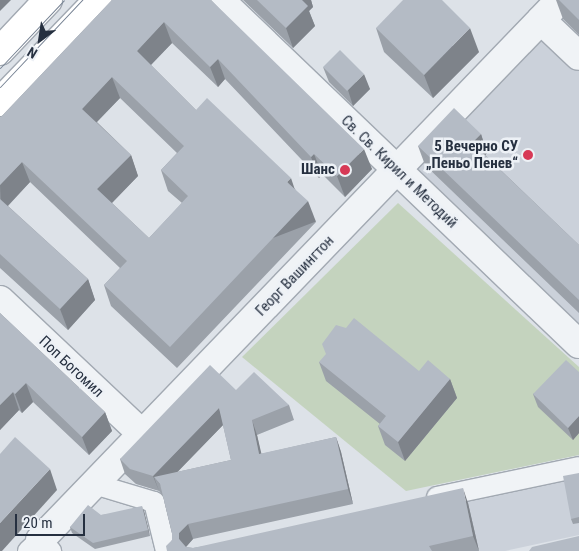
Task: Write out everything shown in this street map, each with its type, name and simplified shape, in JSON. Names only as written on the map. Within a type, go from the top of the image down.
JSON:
[{"type":"main road","points":[[0,51],[48,0]]},
{"type":"main road","points":[[0,102],[98,0]]},
{"type":"street","name":"Св. Св. Кирил и Методий","points":[[220,0],[579,344]]},
{"type":"street","name":"Георг Вашингтон","points":[[40,547],[94,484],[560,0]]},
{"type":"street","points":[[541,20],[579,56]]},
{"type":"street","name":"Поп Богомил","points":[[0,300],[142,434]]},
{"type":"street","points":[[418,502],[579,467]]},
{"type":"street","points":[[94,484],[154,502],[166,551]]},
{"type":"shaded area","points":[[542,35],[579,70],[579,338],[409,175]]},
{"type":"shaded area","points":[[579,474],[579,535],[505,551],[227,551]]},
{"type":"green space","points":[[398,203],[579,367],[579,455],[406,491],[242,357]]},
{"type":"building","points":[[112,0],[211,0],[364,149],[337,176],[314,154],[311,157],[218,59],[210,67],[164,22],[137,51],[196,110],[207,98],[291,178],[287,182],[308,201],[170,347],[104,285],[127,261],[22,162],[0,185],[0,118]],"holes":[[[112,77],[184,146],[161,170],[188,196],[149,238],[97,189],[131,155],[82,109]]]},
{"type":"building","points":[[257,0],[302,0],[308,6],[286,28]]},
{"type":"building","points":[[403,0],[442,0],[470,28],[424,75],[376,28]]},
{"type":"building","points":[[559,0],[579,0],[579,20]]},
{"type":"building","points":[[340,50],[364,74],[347,91],[323,67]]},
{"type":"building","points":[[454,108],[481,134],[472,143],[579,245],[579,300],[418,146]]},
{"type":"building","points":[[0,199],[88,279],[60,309],[0,254]]},
{"type":"building","points":[[0,313],[105,412],[82,437],[26,383],[15,394],[13,392],[0,405]]},
{"type":"building","points":[[354,318],[419,371],[428,360],[450,379],[398,442],[378,426],[386,416],[319,362],[326,354],[322,344],[336,325],[346,328]]},
{"type":"building","points":[[566,360],[579,372],[579,416],[568,428],[533,394]]},
{"type":"building","points":[[210,365],[236,390],[254,372],[289,405],[252,420],[259,454],[336,437],[348,489],[188,524],[179,533],[179,539],[186,547],[193,548],[463,488],[473,536],[429,546],[432,551],[167,551],[166,546],[172,540],[172,533],[160,484],[154,477],[231,460],[219,408],[153,476],[130,469],[120,459]]},
{"type":"building","points":[[15,437],[50,469],[0,523],[0,454]]},
{"type":"building","points":[[579,473],[579,517],[571,519],[563,476]]},
{"type":"building","points":[[88,505],[101,515],[142,506],[148,530],[93,543],[70,527]]},
{"type":"building","points":[[579,536],[579,551],[529,551],[532,547]]},
{"type":"tram line","points":[[0,68],[64,0]]},
{"type":"tram line","points":[[0,87],[82,0]]},
{"type":"place","name":"5 Вечерно СУ „Пеньо Пенев“","points":[[528,155]]},
{"type":"place","name":"Шанс","points":[[345,170]]}]
